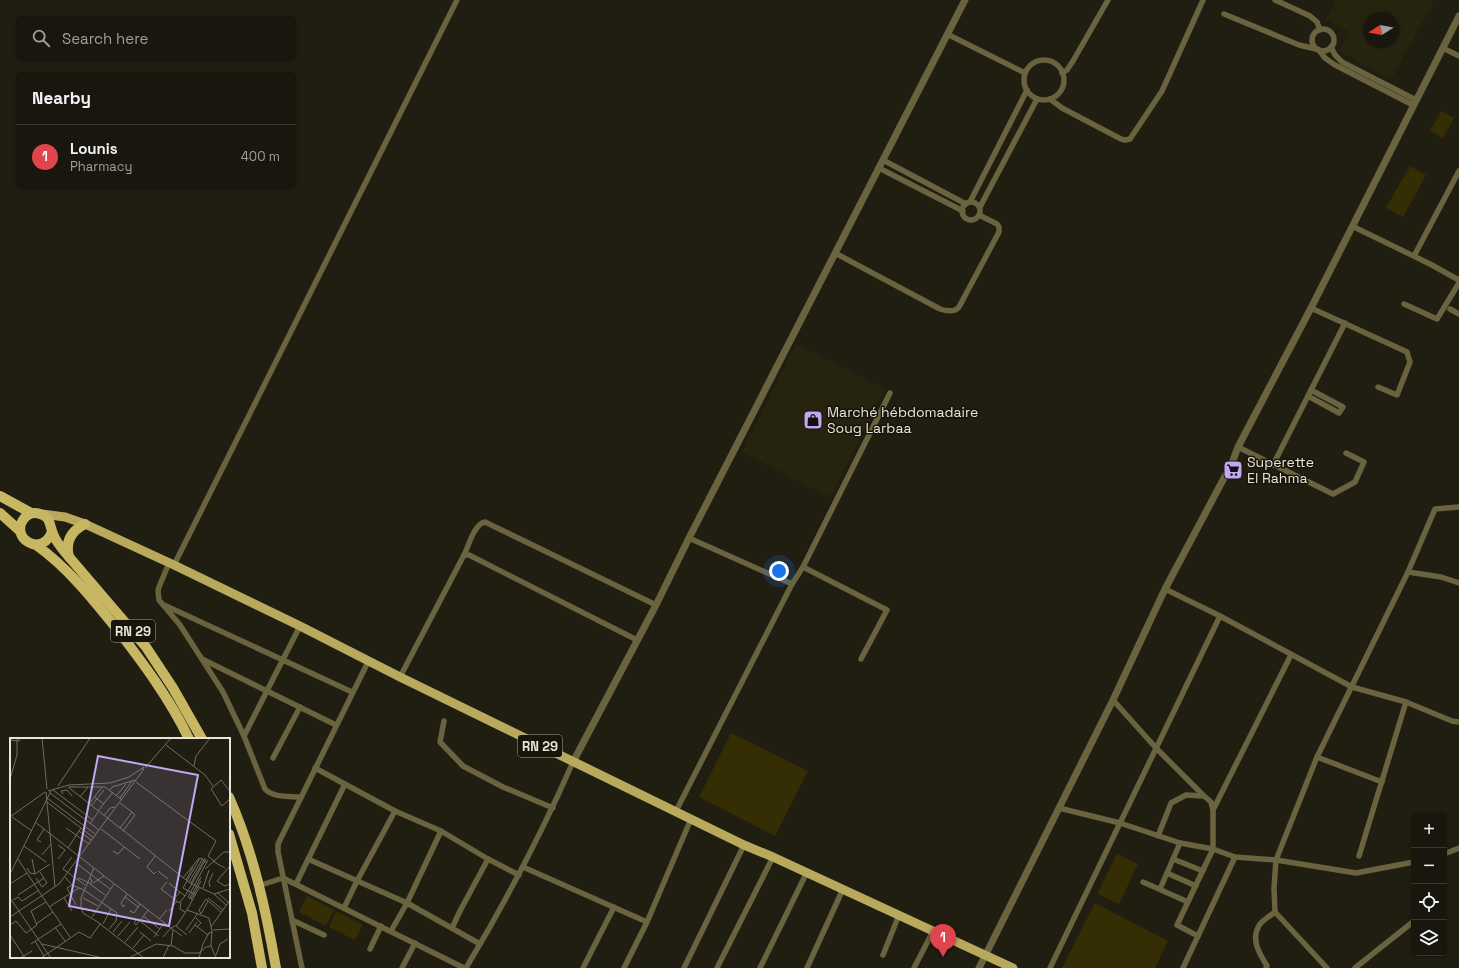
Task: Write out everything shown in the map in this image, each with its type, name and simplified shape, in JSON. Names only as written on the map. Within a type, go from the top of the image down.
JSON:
[{"type":"highway","points":[[0,496],[31,514]]},
{"type":"highway","points":[[0,513],[20,531],[26,541],[36,545],[44,542],[50,536],[52,529],[49,519],[42,514],[31,514],[27,515],[21,522],[20,531]]},
{"type":"highway","points":[[69,557],[67,547],[70,537],[76,530],[85,524]]},
{"type":"highway","name":"RN 29","points":[[52,529],[60,546],[146,647],[173,688],[201,738]]},
{"type":"highway","name":"RN 29","points":[[36,545],[51,556],[75,579],[121,635],[164,695],[188,738]]},
{"type":"highway","points":[[230,800],[247,844],[265,908],[276,968]]},
{"type":"highway","points":[[230,837],[252,913],[262,968]]},
{"type":"main road","name":"RN 29","points":[[42,514],[69,518],[85,524],[172,564],[300,626],[368,662],[744,845],[807,872],[1013,968]]},
{"type":"main road","points":[[52,529],[69,518]]},
{"type":"street","points":[[301,797],[275,795],[265,789],[244,736],[223,692],[180,625],[162,604],[158,596],[158,591],[456,0]]},
{"type":"street","points":[[258,886],[284,878],[465,968],[519,875],[553,808],[573,762],[656,605],[965,0]]},
{"type":"street","points":[[1062,73],[1067,70],[1073,62],[1108,0]]},
{"type":"street","points":[[1050,99],[1062,108],[1125,140],[1130,140],[1162,91],[1203,0]]},
{"type":"street","points":[[1275,0],[1314,19],[1320,30]]},
{"type":"street","points":[[1224,14],[1299,45],[1318,50],[1326,51],[1331,47],[1333,41],[1332,34],[1326,30],[1320,30],[1314,34],[1312,40],[1312,43],[1318,50],[1326,58],[1335,65],[1415,103]]},
{"type":"street","points":[[979,968],[1113,700],[1165,589],[1232,463],[1238,447],[1311,308],[1459,16]]},
{"type":"street","points":[[947,34],[1025,73]]},
{"type":"street","points":[[1331,47],[1342,62],[1415,103]]},
{"type":"street","points":[[1443,48],[1459,56]]},
{"type":"street","points":[[1041,60],[1054,63],[1062,73],[1063,82],[1060,90],[1050,99],[1041,100],[1030,94],[1024,82],[1025,73],[1030,66],[1041,60]]},
{"type":"street","points":[[963,211],[1027,90]]},
{"type":"street","points":[[980,215],[980,207],[1037,98]]},
{"type":"street","points":[[883,160],[968,203],[977,204],[980,207]]},
{"type":"street","points":[[879,168],[963,211],[963,215],[970,220],[973,220],[980,215]]},
{"type":"street","points":[[1414,256],[1459,171]]},
{"type":"street","points":[[835,253],[940,309],[947,312],[957,310],[999,232],[999,227],[997,224],[980,215]]},
{"type":"street","points":[[1352,226],[1459,279]]},
{"type":"street","points":[[1404,304],[1437,318],[1459,283]]},
{"type":"street","points":[[1311,308],[1407,352],[1410,362],[1397,395],[1378,387]]},
{"type":"street","points":[[1450,309],[1459,314]]},
{"type":"street","points":[[1273,465],[1345,323]]},
{"type":"street","points":[[1308,396],[1339,413],[1342,407],[1311,390]]},
{"type":"street","points":[[676,811],[792,584],[803,567],[890,393]]},
{"type":"street","points":[[1238,447],[1333,494],[1355,482],[1364,462],[1346,453]]},
{"type":"street","points":[[1327,968],[1275,912],[1274,888],[1276,860],[1317,758],[1408,572],[1435,509],[1459,507]]},
{"type":"street","points":[[400,677],[480,523],[485,522],[656,605]]},
{"type":"street","points":[[689,538],[792,584]]},
{"type":"street","points":[[464,555],[469,555],[637,640]]},
{"type":"street","points":[[803,567],[887,610],[861,659]]},
{"type":"street","points":[[1408,572],[1441,577],[1459,583]]},
{"type":"street","points":[[1165,589],[1220,616],[1352,687],[1406,702],[1452,721],[1459,722]]},
{"type":"street","points":[[162,604],[352,692]]},
{"type":"street","points":[[1050,968],[1220,616]]},
{"type":"street","points":[[244,736],[300,626]]},
{"type":"street","points":[[1213,810],[1291,655]]},
{"type":"street","points":[[201,658],[336,725]]},
{"type":"street","points":[[302,968],[277,847],[368,662]]},
{"type":"street","points":[[1113,700],[1156,748],[1211,802],[1213,810],[1213,849],[1177,925],[1198,936]]},
{"type":"street","points":[[1359,856],[1406,702]]},
{"type":"street","points":[[273,758],[300,707]]},
{"type":"street","points":[[444,722],[440,742],[463,766],[503,787],[553,808]]},
{"type":"street","points":[[1317,758],[1382,782]]},
{"type":"street","points":[[315,768],[395,811],[441,831],[488,859],[519,875]]},
{"type":"street","points":[[296,884],[345,784]]},
{"type":"street","points":[[1158,836],[1171,803],[1186,795],[1204,796]]},
{"type":"street","points":[[1059,808],[1120,823],[1180,843],[1213,849],[1235,857],[1276,860],[1356,872],[1411,863]]},
{"type":"street","points":[[344,908],[395,811]]},
{"type":"street","points":[[624,968],[647,922],[691,819]]},
{"type":"street","points":[[391,931],[407,903],[441,831]]},
{"type":"street","points":[[1160,889],[1180,843]]},
{"type":"street","points":[[684,968],[744,845]]},
{"type":"street","points":[[1447,853],[1459,848]]},
{"type":"street","points":[[717,968],[773,857]]},
{"type":"street","points":[[1183,968],[1235,857]]},
{"type":"street","points":[[308,859],[407,903],[480,944]]},
{"type":"street","points":[[452,928],[488,859]]},
{"type":"street","points":[[1173,859],[1203,871]]},
{"type":"street","points":[[523,867],[647,922]]},
{"type":"street","points":[[760,968],[807,872]]},
{"type":"street","points":[[1167,873],[1196,886]]},
{"type":"street","points":[[1143,882],[1188,902]]},
{"type":"street","points":[[807,968],[843,889]]},
{"type":"street","points":[[583,968],[614,907]]},
{"type":"street","points":[[1266,968],[1267,966],[1258,950],[1255,937],[1260,923],[1275,912]]},
{"type":"street","points":[[883,955],[899,915]]},
{"type":"street","points":[[292,920],[324,935]]},
{"type":"street","points":[[1355,968],[1411,923]]},
{"type":"street","points":[[370,949],[381,926]]},
{"type":"street","points":[[914,968],[933,931]]},
{"type":"street","points":[[402,968],[415,943]]},
{"type":"shaded area","points":[[1336,0],[1434,0],[1391,80],[1339,51],[1349,32],[1326,19]]},
{"type":"shaded area","points":[[1441,111],[1454,118],[1443,138],[1430,131]]},
{"type":"shaded area","points":[[1410,166],[1426,175],[1403,217],[1386,208]]},
{"type":"shaded area","name":"Marché hébdomadaire Soug Larbaa","points":[[796,344],[885,389],[830,497],[742,452]]},
{"type":"shaded area","points":[[731,733],[808,771],[775,836],[699,797]]},
{"type":"shaded area","points":[[1117,854],[1138,864],[1119,904],[1097,894]]},
{"type":"shaded area","points":[[307,896],[334,910],[326,926],[299,912]]},
{"type":"shaded area","points":[[1095,903],[1168,941],[1155,968],[1062,968]]},
{"type":"shaded area","points":[[336,911],[363,925],[355,940],[329,927]]},
{"type":"place","name":"Marché hébdomadaire Soug Larbaa","points":[[813,420]]},
{"type":"place","name":"Superette El Rahma","points":[[1233,470]]},
{"type":"place","name":"Lounis","points":[[943,957]]}]
